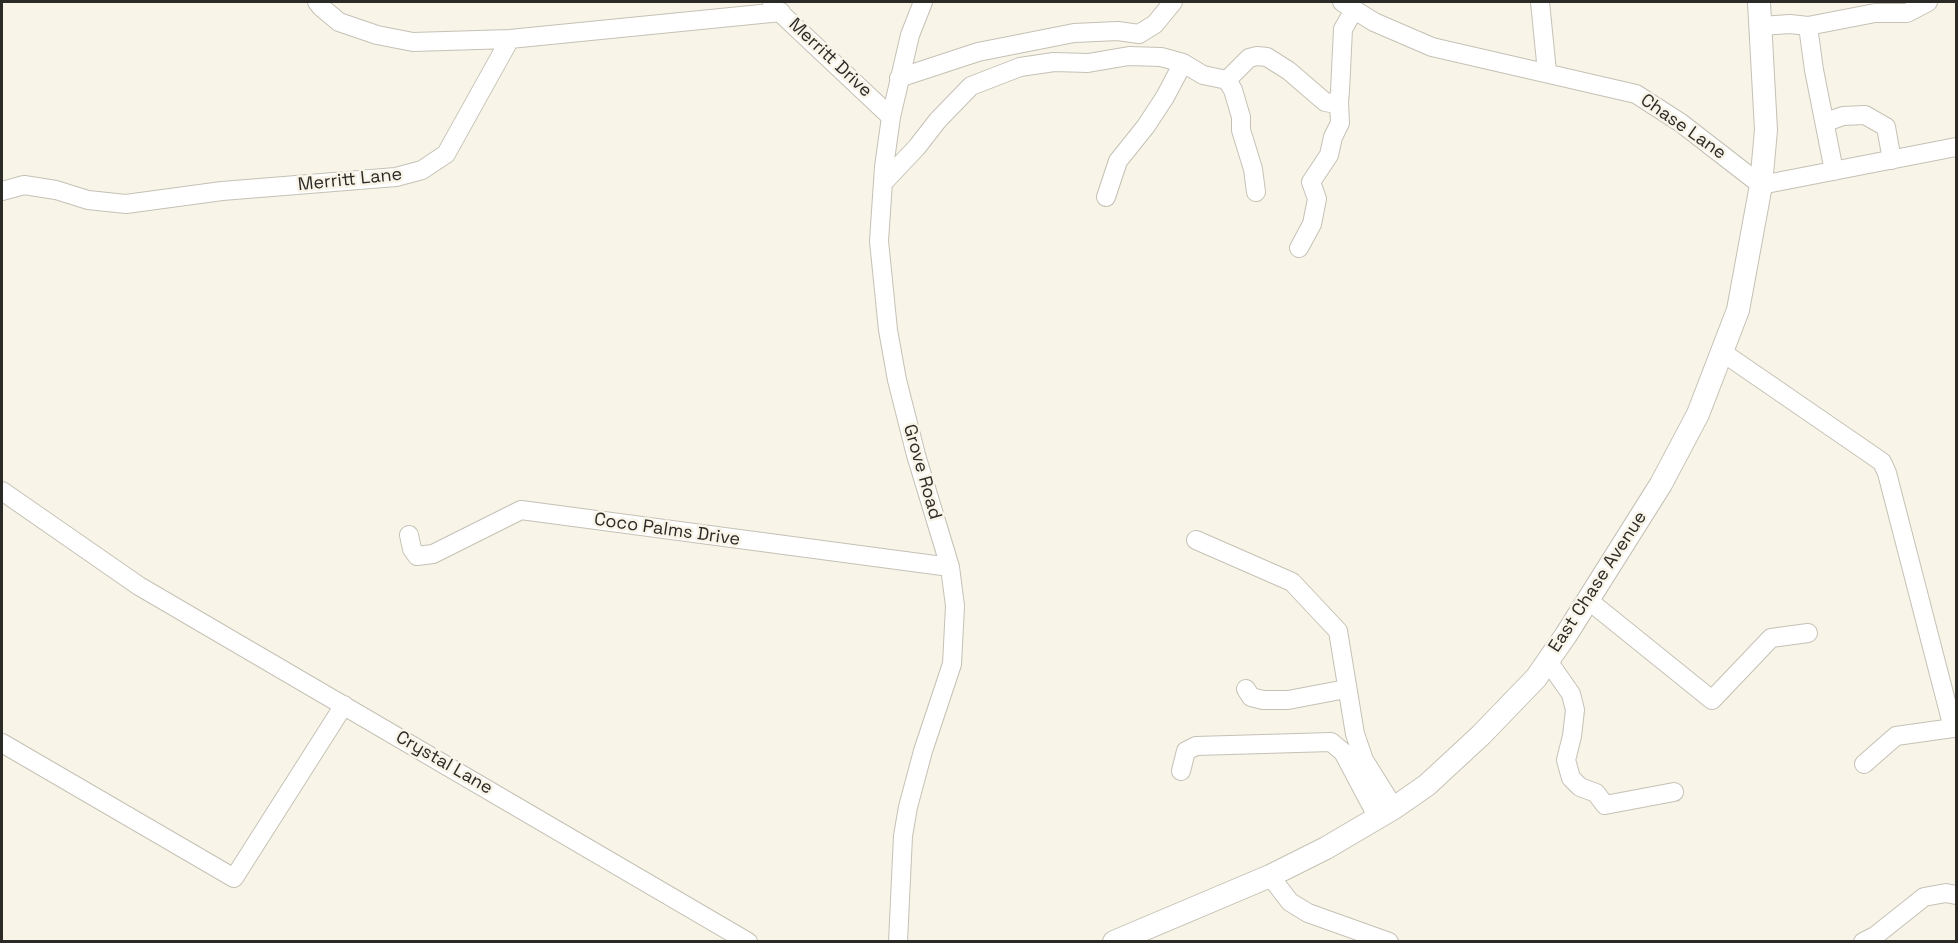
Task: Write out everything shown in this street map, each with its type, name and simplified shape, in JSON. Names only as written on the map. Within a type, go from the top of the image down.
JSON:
[{"type":"main road","name":"East Chase Avenue","points":[[1114,942],[1270,876],[1326,848],[1386,813],[1427,784],[1481,735],[1536,678],[1548,661],[1661,484],[1698,414],[1738,310],[1761,184],[1766,130],[1759,2]]},
{"type":"street","points":[[317,2],[339,22],[376,35],[413,42],[510,39],[775,7]]},
{"type":"street","name":"Grove Road","points":[[898,942],[903,836],[923,751],[952,664],[955,606],[950,567],[897,381],[888,330],[879,241],[884,167],[891,117],[910,35],[923,2]]},
{"type":"street","points":[[899,78],[978,52],[1074,33],[1118,31],[1139,33],[1155,24],[1173,2]]},
{"type":"street","points":[[1540,2],[1547,72]]},
{"type":"street","points":[[1761,26],[1790,24],[1808,26],[1875,13],[1907,13],[1928,2]]},
{"type":"street","points":[[1299,248],[1312,224],[1317,199],[1311,182],[1329,155],[1333,137],[1340,123],[1343,29],[1348,6]]},
{"type":"street","name":"Chase Lane","points":[[1348,6],[1374,22],[1432,47],[1636,94],[1681,123],[1761,184]]},
{"type":"street","name":"Merritt Drive","points":[[775,7],[891,117]]},
{"type":"street","points":[[1808,26],[1834,171]]},
{"type":"street","name":"Merritt Lane","points":[[2,191],[24,184],[98,201],[126,204],[222,191],[396,177],[422,170],[446,154],[510,39]]},
{"type":"street","points":[[884,183],[938,120],[971,86],[1020,67],[1053,62],[1088,63],[1129,56],[1161,57],[1183,63],[1203,75],[1227,80],[1233,90],[1240,117],[1243,138],[1253,169],[1256,192]]},
{"type":"street","points":[[1227,80],[1249,58],[1267,57],[1288,71],[1325,102],[1331,104],[1339,102]]},
{"type":"street","points":[[1106,197],[1118,161],[1146,126],[1183,63]]},
{"type":"street","points":[[1826,122],[1843,116],[1865,115],[1886,127],[1892,160]]},
{"type":"street","points":[[1761,184],[1956,147]]},
{"type":"street","points":[[1722,352],[1882,462],[1887,473],[1953,728],[1896,736],[1864,764]]},
{"type":"street","name":"Crystal Lane","points":[[2,491],[139,586],[748,942]]},
{"type":"street","name":"Coco Palms Drive","points":[[408,535],[412,549],[417,556],[433,554],[521,510],[950,567]]},
{"type":"street","points":[[1196,540],[1292,582],[1338,631],[1355,734],[1386,813]]},
{"type":"street","points":[[1588,600],[1712,700],[1771,638],[1808,633]]},
{"type":"street","points":[[1548,661],[1571,694],[1575,710],[1566,760],[1571,778],[1580,787],[1596,793],[1605,805],[1674,792]]},
{"type":"street","points":[[1246,689],[1251,697],[1263,700],[1288,699],[1346,689]]},
{"type":"street","points":[[2,743],[234,878],[344,705]]},
{"type":"street","points":[[1181,771],[1186,751],[1196,746],[1331,742],[1343,752],[1386,813]]},
{"type":"street","points":[[1270,876],[1290,902],[1308,913],[1389,942]]},
{"type":"street","points":[[1871,940],[1924,897],[1946,893],[1956,895]]}]
